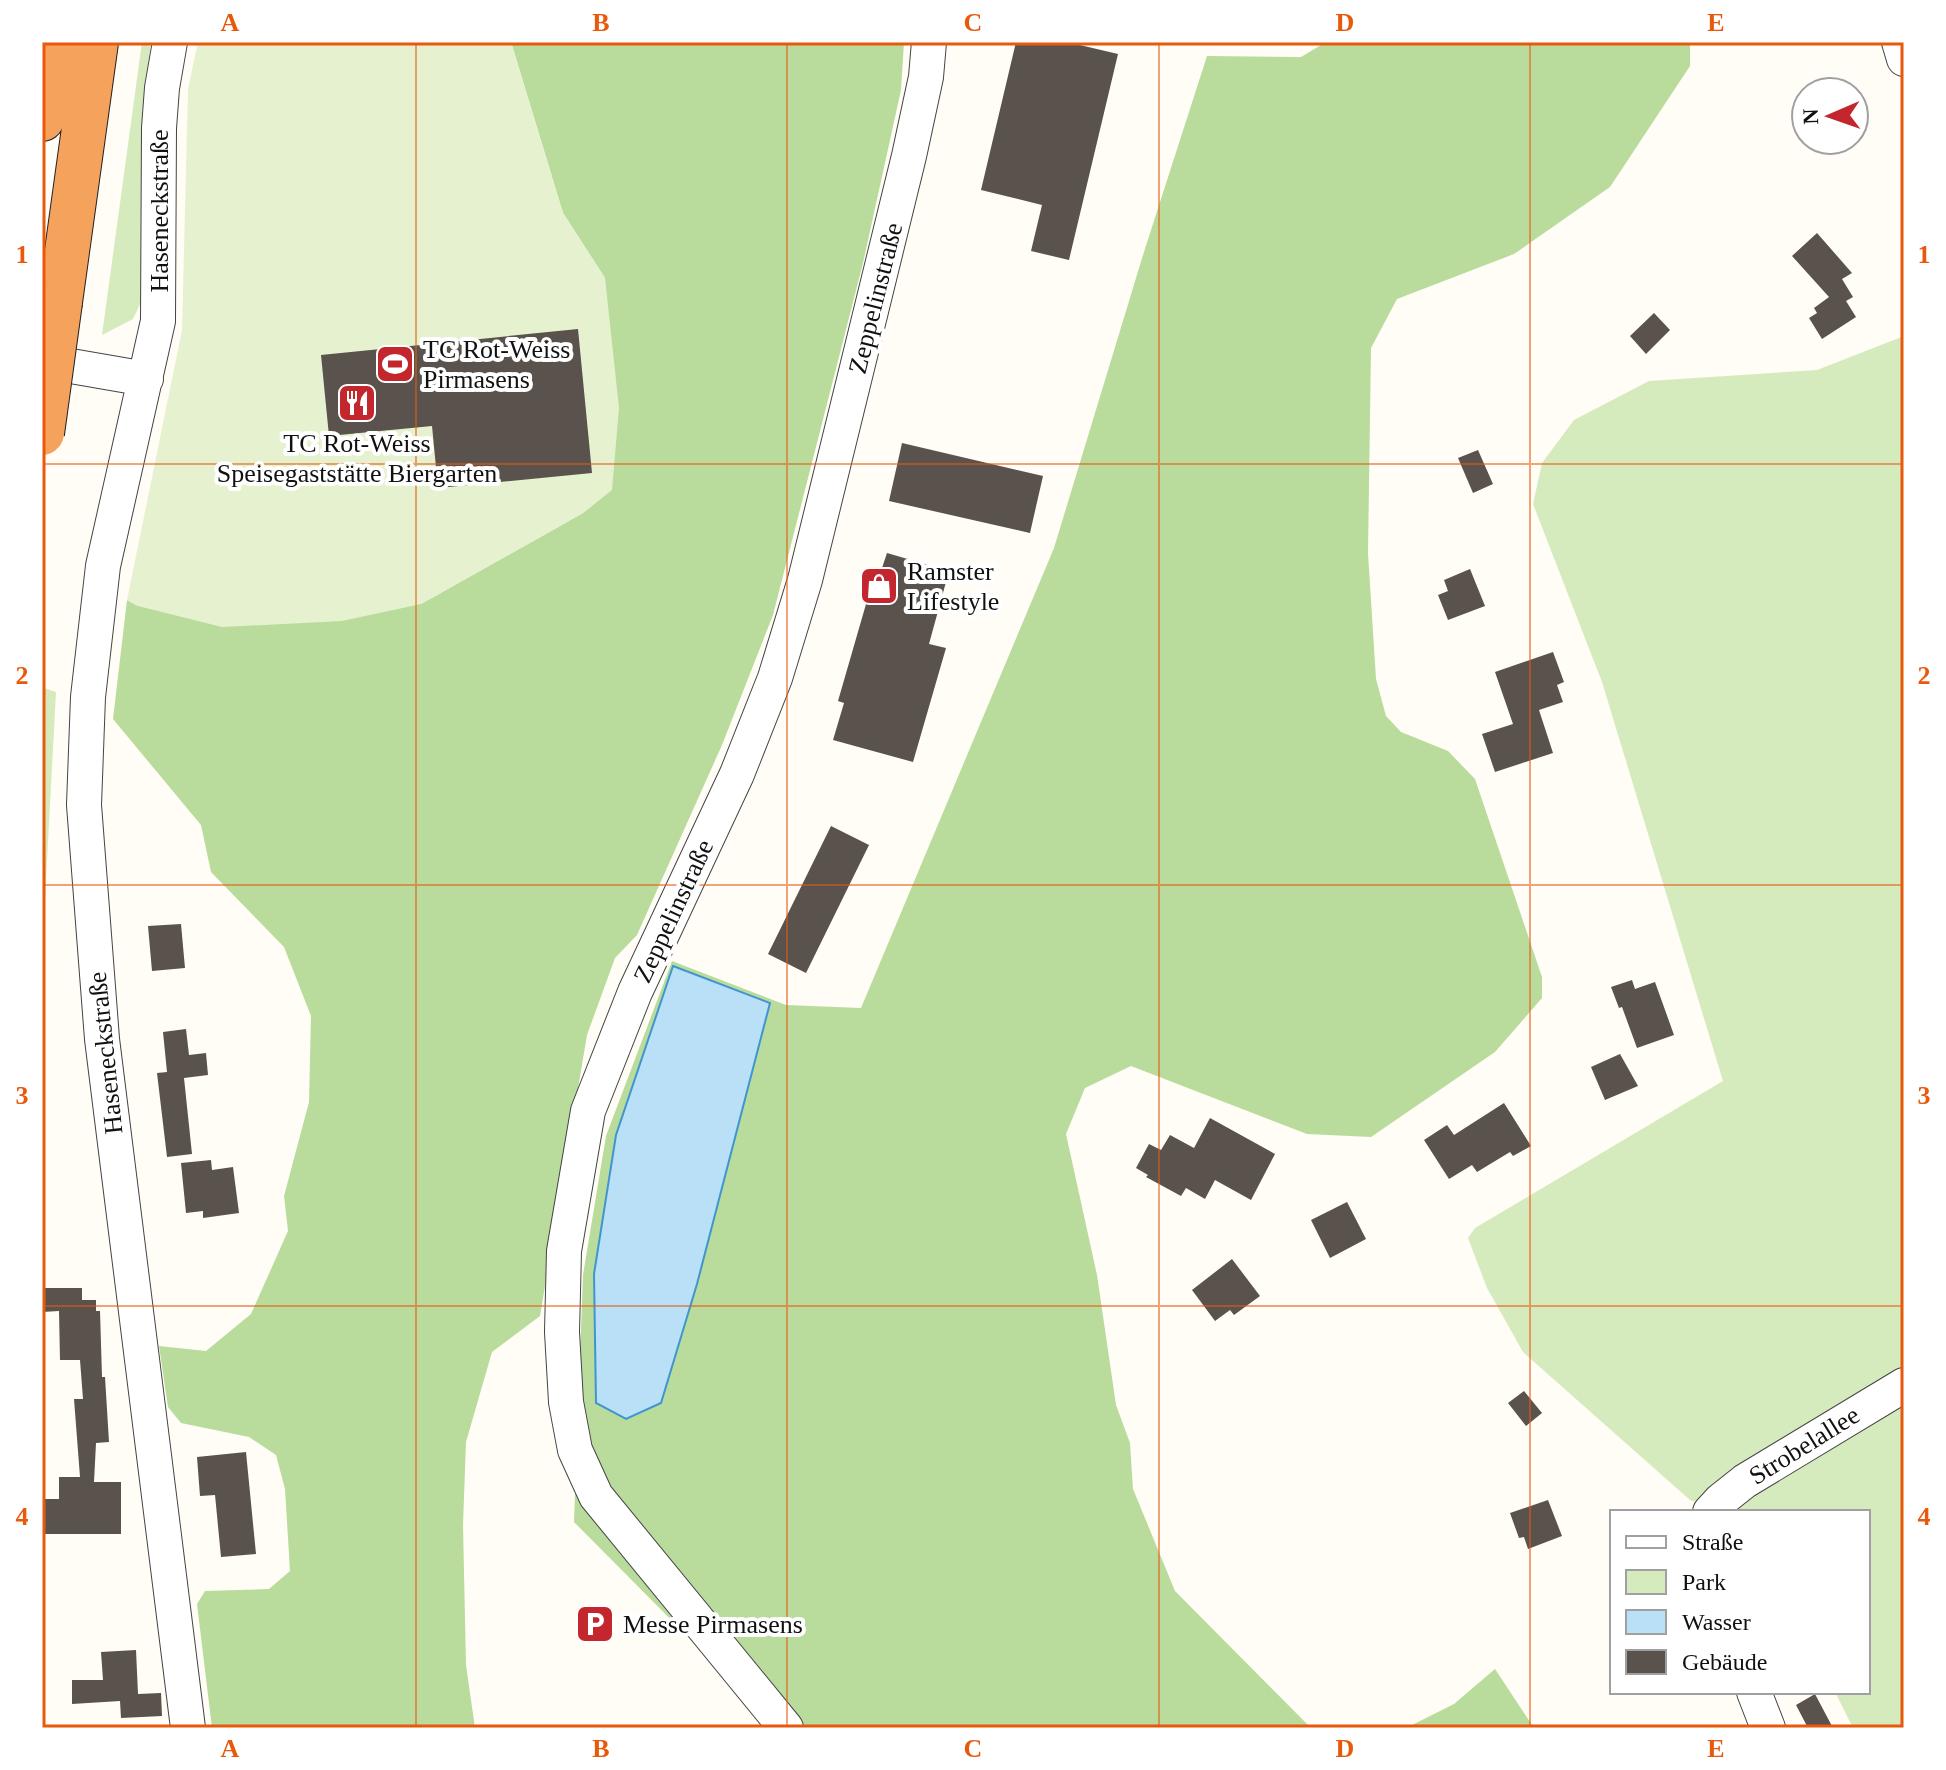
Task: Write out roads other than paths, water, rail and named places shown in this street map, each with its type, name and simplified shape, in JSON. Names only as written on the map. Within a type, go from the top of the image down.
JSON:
[{"type":"highway","points":[[43,101],[53,42]]},
{"type":"highway","points":[[42,433],[96,42]]},
{"type":"street","name":"Haseneckstraße","points":[[170,42],[159,128],[158,321],[103,566],[88,697],[84,805],[102,1039],[188,1728]]},
{"type":"street","name":"Zeppelinstraße","points":[[786,1728],[596,1496],[575,1450],[566,1402],[562,1332],[564,1251],[588,1111],[635,992],[737,774],[775,678],[801,594],[909,156],[926,77],[929,42]]},
{"type":"street","points":[[1899,42],[1904,59]]},
{"type":"street","points":[[42,361],[146,379]]},
{"type":"street","name":"Strobelallee","points":[[1712,1510],[1745,1481],[1904,1385]]},
{"type":"street","points":[[1755,1694],[1768,1728]]},
{"type":"water","points":[[673,966],[770,1003],[697,1284],[661,1403],[626,1419],[596,1403],[594,1274],[616,1135]]},
{"type":"place","name":"TC Rot-Weiss Pirmasens","points":[[395,364]]},
{"type":"place","name":"TC Rot-Weiss Speisegaststätte Biergarten","points":[[357,403]]},
{"type":"place","name":"Ramster Lifestyle","points":[[879,586]]},
{"type":"place","name":"Messe Pirmasens","points":[[595,1624]]}]
